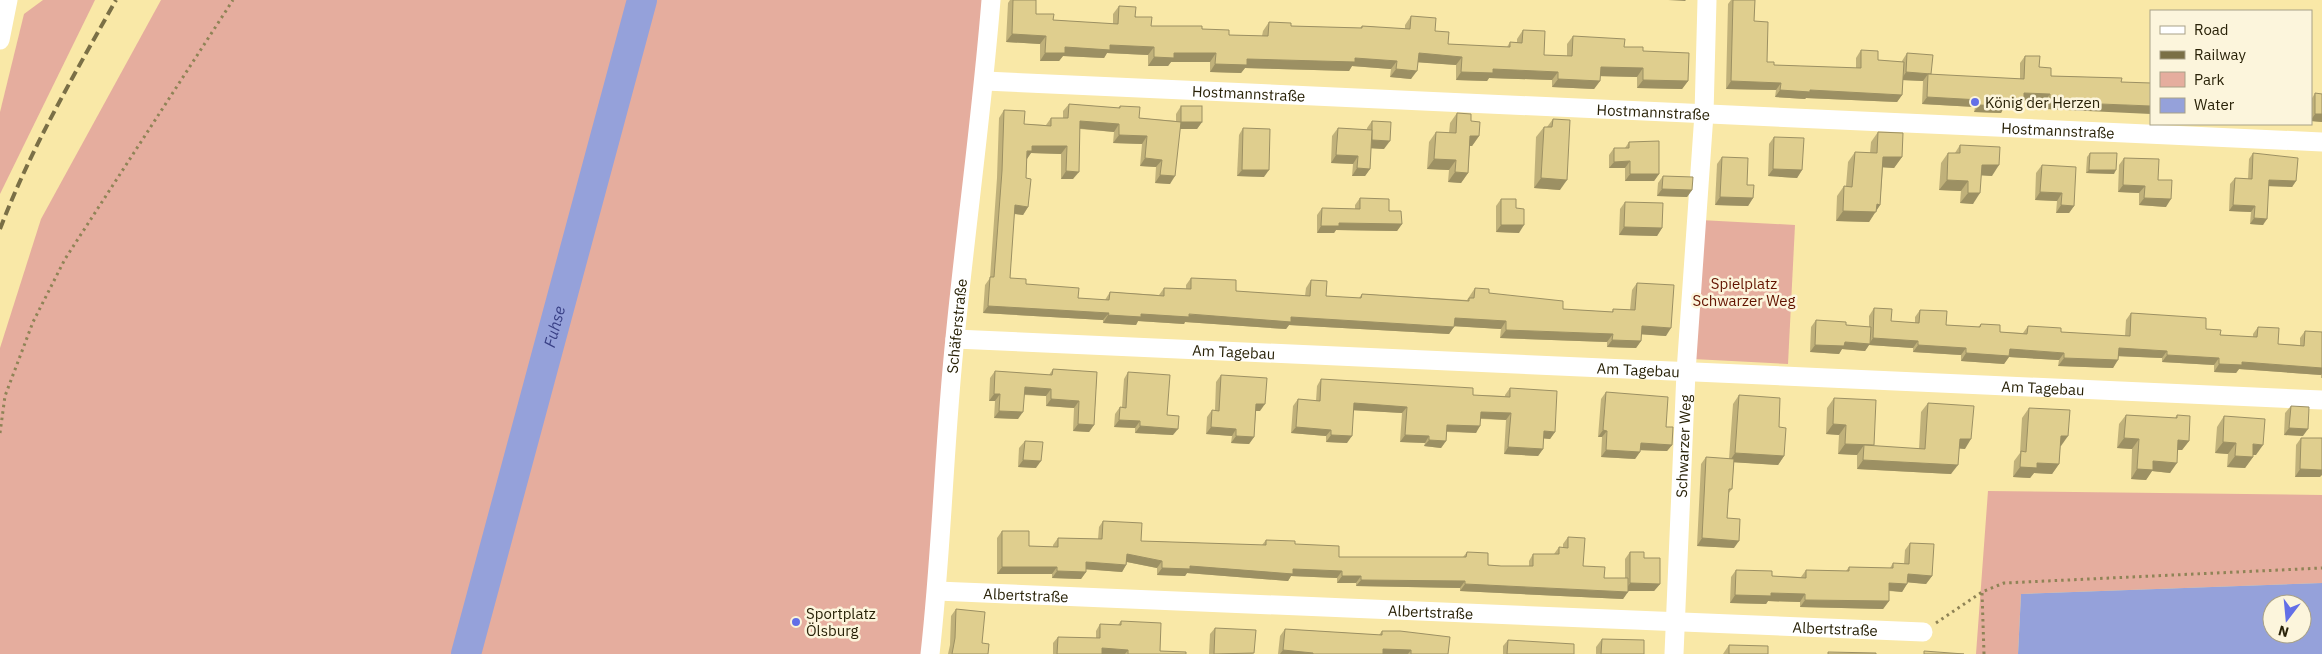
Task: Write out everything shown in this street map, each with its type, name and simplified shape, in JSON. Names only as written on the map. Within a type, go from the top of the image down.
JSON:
[{"type":"street","points":[[0,40],[8,0]]},
{"type":"street","name":"Schäferstraße","points":[[930,654],[937,591],[954,339],[985,81],[991,0]]},
{"type":"street","name":"Schwarzer Weg","points":[[1674,654],[1677,622],[1686,372],[1704,114],[1707,0]]},
{"type":"street","name":"Hostmannstraße","points":[[985,81],[2322,142]]},
{"type":"street","name":"Am Tagebau","points":[[954,339],[2322,400]]},
{"type":"street","name":"Albertstraße","points":[[937,591],[1923,632]]},
{"type":"path","points":[[0,434],[5,396],[33,322],[65,259],[233,0]]},
{"type":"path","points":[[1923,632],[1982,592],[2004,583],[2322,568]]},
{"type":"path","points":[[1982,592],[1984,654]]},
{"type":"green space","points":[[43,0],[95,0],[0,194],[0,112],[24,14]]},
{"type":"green space","points":[[161,0],[983,0],[926,654],[0,654],[0,348],[41,219]]},
{"type":"green space","name":"Spielplatz Schwarzer Weg","points":[[1700,220],[1795,225],[1788,364],[1693,359]]},
{"type":"green space","points":[[1988,491],[2322,495],[2322,583],[2021,594],[2018,654],[1976,654]]},
{"type":"water","points":[[2322,583],[2322,654],[2018,654],[2021,594]]},
{"type":"building","points":[[1013,0],[1036,0],[1036,14],[1054,14],[1053,20],[1118,24],[1119,6],[1136,7],[1135,17],[1152,17],[1151,26],[1202,26],[1202,29],[1229,30],[1229,35],[1268,36],[1269,22],[1291,23],[1291,26],[1362,28],[1362,26],[1410,29],[1411,16],[1436,18],[1435,31],[1449,32],[1448,44],[1510,47],[1510,42],[1522,43],[1523,30],[1545,31],[1544,55],[1572,56],[1573,36],[1625,39],[1624,47],[1643,47],[1643,51],[1689,53],[1688,81],[1643,80],[1643,68],[1601,67],[1600,81],[1558,79],[1558,72],[1493,69],[1493,73],[1461,72],[1462,57],[1419,53],[1417,71],[1396,69],[1397,61],[1355,58],[1355,62],[1247,59],[1247,65],[1215,64],[1216,53],[1174,53],[1174,58],[1154,57],[1154,47],[1110,45],[1110,50],[1065,47],[1065,53],[1045,53],[1046,36],[1012,34]]},
{"type":"building","points":[[1733,0],[1755,0],[1754,21],[1768,22],[1767,62],[1774,62],[1774,65],[1861,68],[1861,50],[1878,51],[1878,60],[1904,62],[1902,95],[1780,90],[1781,83],[1731,81]]},
{"type":"building","points":[[1907,53],[1933,55],[1931,74],[1906,72]]},
{"type":"building","points":[[2025,56],[2040,56],[2039,67],[2051,68],[2051,76],[2122,78],[2121,82],[2150,83],[2150,106],[2050,102],[2050,94],[2024,93],[2024,101],[2006,100],[2006,106],[1979,105],[1980,100],[1927,97],[1928,74],[2024,79]]},
{"type":"building","points":[[2315,93],[2322,94],[2322,114],[2315,114]]},
{"type":"building","points":[[1069,104],[1120,108],[1120,106],[1140,107],[1139,118],[1181,122],[1175,176],[1160,175],[1162,160],[1145,158],[1147,136],[1119,135],[1119,124],[1080,121],[1079,172],[1066,171],[1067,146],[1032,146],[1032,151],[1027,151],[1026,178],[1031,179],[1028,207],[1015,205],[1010,278],[1026,279],[1026,284],[1079,288],[1078,298],[1109,300],[1110,292],[1164,296],[1164,288],[1191,289],[1191,278],[1236,280],[1236,291],[1310,296],[1311,280],[1327,281],[1326,296],[1361,298],[1362,294],[1469,301],[1469,298],[1474,298],[1475,288],[1489,289],[1489,293],[1563,301],[1563,309],[1613,312],[1613,309],[1635,310],[1637,283],[1674,285],[1671,328],[1642,326],[1641,341],[1612,340],[1613,334],[1506,330],[1506,321],[1455,318],[1454,327],[1291,317],[1291,322],[1189,314],[1189,317],[1141,314],[1141,317],[1108,315],[1109,313],[988,306],[990,277],[994,277],[1002,171],[1004,110],[1025,111],[1024,124],[1051,126],[1051,118],[1068,118]]},
{"type":"building","points":[[1181,106],[1202,106],[1202,122],[1181,122]]},
{"type":"building","points":[[1457,113],[1471,114],[1471,121],[1480,122],[1479,136],[1470,136],[1468,173],[1455,172],[1456,160],[1434,159],[1436,132],[1456,133]]},
{"type":"building","points":[[1553,119],[1570,120],[1567,180],[1541,178],[1544,127],[1552,127]]},
{"type":"building","points":[[1372,121],[1391,122],[1390,141],[1372,140]]},
{"type":"building","points":[[1243,128],[1270,129],[1269,170],[1242,170]]},
{"type":"building","points":[[1338,128],[1372,130],[1370,169],[1357,168],[1358,156],[1336,155]]},
{"type":"building","points":[[1878,132],[1903,133],[1902,157],[1883,157],[1880,205],[1877,204],[1876,212],[1843,211],[1844,186],[1852,187],[1855,152],[1877,153]]},
{"type":"building","points":[[1774,137],[1804,138],[1802,170],[1773,169]]},
{"type":"building","points":[[1659,141],[1659,174],[1630,174],[1630,161],[1614,162],[1614,148],[1629,148],[1629,142]]},
{"type":"building","points":[[1960,145],[2000,147],[1999,165],[1982,165],[1980,193],[1968,193],[1968,181],[1947,180],[1948,153],[1960,153]]},
{"type":"building","points":[[2090,153],[2117,153],[2116,170],[2089,170]]},
{"type":"building","points":[[2253,153],[2298,158],[2296,181],[2269,180],[2267,219],[2254,218],[2255,206],[2233,205],[2235,178],[2252,179]]},
{"type":"building","points":[[1722,157],[1748,158],[1747,185],[1754,185],[1753,198],[1720,197]]},
{"type":"building","points":[[2124,158],[2159,159],[2158,180],[2172,180],[2171,199],[2144,198],[2145,186],[2123,185]]},
{"type":"building","points":[[2042,165],[2076,167],[2074,206],[2061,205],[2062,193],[2040,192]]},
{"type":"building","points":[[1663,176],[1693,177],[1692,190],[1662,189]]},
{"type":"building","points":[[1360,198],[1389,199],[1389,211],[1401,211],[1402,224],[1339,223],[1339,226],[1321,226],[1322,208],[1360,209]]},
{"type":"building","points":[[1501,199],[1516,199],[1516,208],[1524,209],[1524,225],[1501,225]]},
{"type":"building","points":[[1625,202],[1663,203],[1662,228],[1624,227]]},
{"type":"building","points":[[1874,308],[1892,309],[1891,321],[1919,323],[1920,310],[1947,311],[1946,325],[1980,327],[1981,324],[2000,325],[2000,332],[2027,334],[2028,326],[2061,328],[2061,332],[2130,336],[2131,313],[2206,318],[2206,329],[2221,330],[2220,335],[2257,337],[2258,327],[2279,328],[2278,344],[2304,346],[2305,331],[2322,332],[2322,368],[2242,362],[2242,365],[2219,364],[2219,358],[2167,355],[2167,351],[2119,348],[2118,360],[2064,358],[2064,353],[2010,349],[2009,356],[1966,353],[1966,348],[1918,345],[1918,341],[1873,338]]},
{"type":"building","points":[[1816,320],[1846,322],[1846,325],[1871,327],[1870,344],[1845,342],[1844,346],[1815,345]]},
{"type":"building","points":[[1053,369],[1097,372],[1094,425],[1078,424],[1079,401],[1051,399],[1051,389],[1025,387],[1023,412],[999,411],[1000,394],[994,394],[995,371],[1052,375]]},
{"type":"building","points":[[1128,372],[1170,375],[1167,415],[1179,416],[1178,429],[1140,426],[1140,421],[1119,420],[1120,407],[1126,408]]},
{"type":"building","points":[[1221,375],[1267,378],[1265,404],[1256,404],[1254,437],[1236,436],[1236,429],[1211,427],[1212,410],[1219,411]]},
{"type":"building","points":[[1321,379],[1473,388],[1473,395],[1510,397],[1510,388],[1557,391],[1555,432],[1544,431],[1543,449],[1508,447],[1511,413],[1481,412],[1480,426],[1447,425],[1446,441],[1429,440],[1429,436],[1405,435],[1407,407],[1354,403],[1352,436],[1331,435],[1331,430],[1296,427],[1298,399],[1320,401]]},
{"type":"building","points":[[1606,392],[1668,397],[1666,427],[1673,427],[1672,445],[1641,443],[1640,452],[1606,450],[1607,431],[1603,430]]},
{"type":"building","points":[[1739,395],[1780,398],[1779,427],[1786,428],[1784,456],[1735,453]]},
{"type":"building","points":[[1834,398],[1876,400],[1874,445],[1845,444],[1846,425],[1833,424]]},
{"type":"building","points":[[1928,403],[1974,406],[1971,439],[1960,439],[1958,465],[1863,460],[1864,445],[1925,449]]},
{"type":"building","points":[[2291,406],[2309,407],[2308,429],[2289,428]]},
{"type":"building","points":[[2029,408],[2070,410],[2068,436],[2061,436],[2059,464],[2037,463],[2037,468],[2020,467],[2021,451],[2026,452]]},
{"type":"building","points":[[2126,415],[2177,418],[2177,415],[2190,416],[2189,441],[2178,440],[2177,463],[2153,461],[2153,470],[2137,469],[2139,439],[2124,438]]},
{"type":"building","points":[[2224,416],[2265,419],[2263,445],[2253,444],[2253,457],[2235,456],[2236,443],[2223,442]]},
{"type":"building","points":[[2301,438],[2322,438],[2322,470],[2300,469]]},
{"type":"building","points":[[1025,441],[1043,442],[1041,461],[1023,460]]},
{"type":"building","points":[[1706,457],[1734,459],[1732,489],[1729,489],[1727,518],[1740,519],[1739,541],[1702,538]]},
{"type":"building","points":[[1103,521],[1142,523],[1141,541],[1266,545],[1266,540],[1295,541],[1295,544],[1339,546],[1339,557],[1466,557],[1467,552],[1488,553],[1488,565],[1501,566],[1533,566],[1533,554],[1559,554],[1559,547],[1568,548],[1568,537],[1585,538],[1583,566],[1605,567],[1604,578],[1628,578],[1628,592],[1465,584],[1465,581],[1361,580],[1361,576],[1342,576],[1342,571],[1293,569],[1293,574],[1190,566],[1190,569],[1162,568],[1162,561],[1127,554],[1126,565],[1086,562],[1086,572],[1057,571],[1057,567],[1002,567],[1002,531],[1029,531],[1029,546],[1058,547],[1058,538],[1102,539]]},
{"type":"building","points":[[1910,543],[1934,544],[1932,576],[1908,574],[1907,584],[1889,583],[1889,601],[1805,600],[1805,594],[1771,593],[1771,596],[1735,595],[1736,570],[1772,571],[1772,576],[1806,578],[1806,570],[1849,571],[1849,567],[1893,568],[1893,563],[1909,564]]},
{"type":"building","points":[[1630,552],[1644,552],[1644,558],[1660,558],[1660,584],[1630,583]]},
{"type":"building","points":[[956,609],[985,612],[982,643],[989,644],[988,654],[952,654],[955,638]]},
{"type":"building","points":[[1121,621],[1161,623],[1160,651],[1186,652],[1186,654],[1128,654],[1128,650],[1102,648],[1102,654],[1057,654],[1058,637],[1100,638],[1100,624],[1121,625]]},
{"type":"building","points":[[1215,628],[1256,630],[1254,653],[1214,654]]},
{"type":"building","points":[[1285,629],[1382,635],[1382,631],[1400,631],[1450,637],[1448,654],[1411,654],[1411,650],[1383,649],[1383,654],[1313,654],[1283,650]]},
{"type":"building","points":[[1602,639],[1644,640],[1644,654],[1601,654]]},
{"type":"building","points":[[1508,640],[1574,644],[1574,654],[1507,654]]},
{"type":"building","points":[[1729,645],[1768,646],[1768,654],[1729,654]]},
{"type":"building","points":[[1924,651],[1964,654],[1924,654]]},
{"type":"building","points":[[1828,652],[1876,653],[1876,654],[1828,654]]},
{"type":"waterway","name":"Fuhse","points":[[466,654],[642,0]]},
{"type":"railway","points":[[0,229],[39,141],[116,0]]},
{"type":"place","name":"König der Herzen","points":[[1975,102]]},
{"type":"place","name":"Sportplatz Ölsburg","points":[[796,622]]}]
